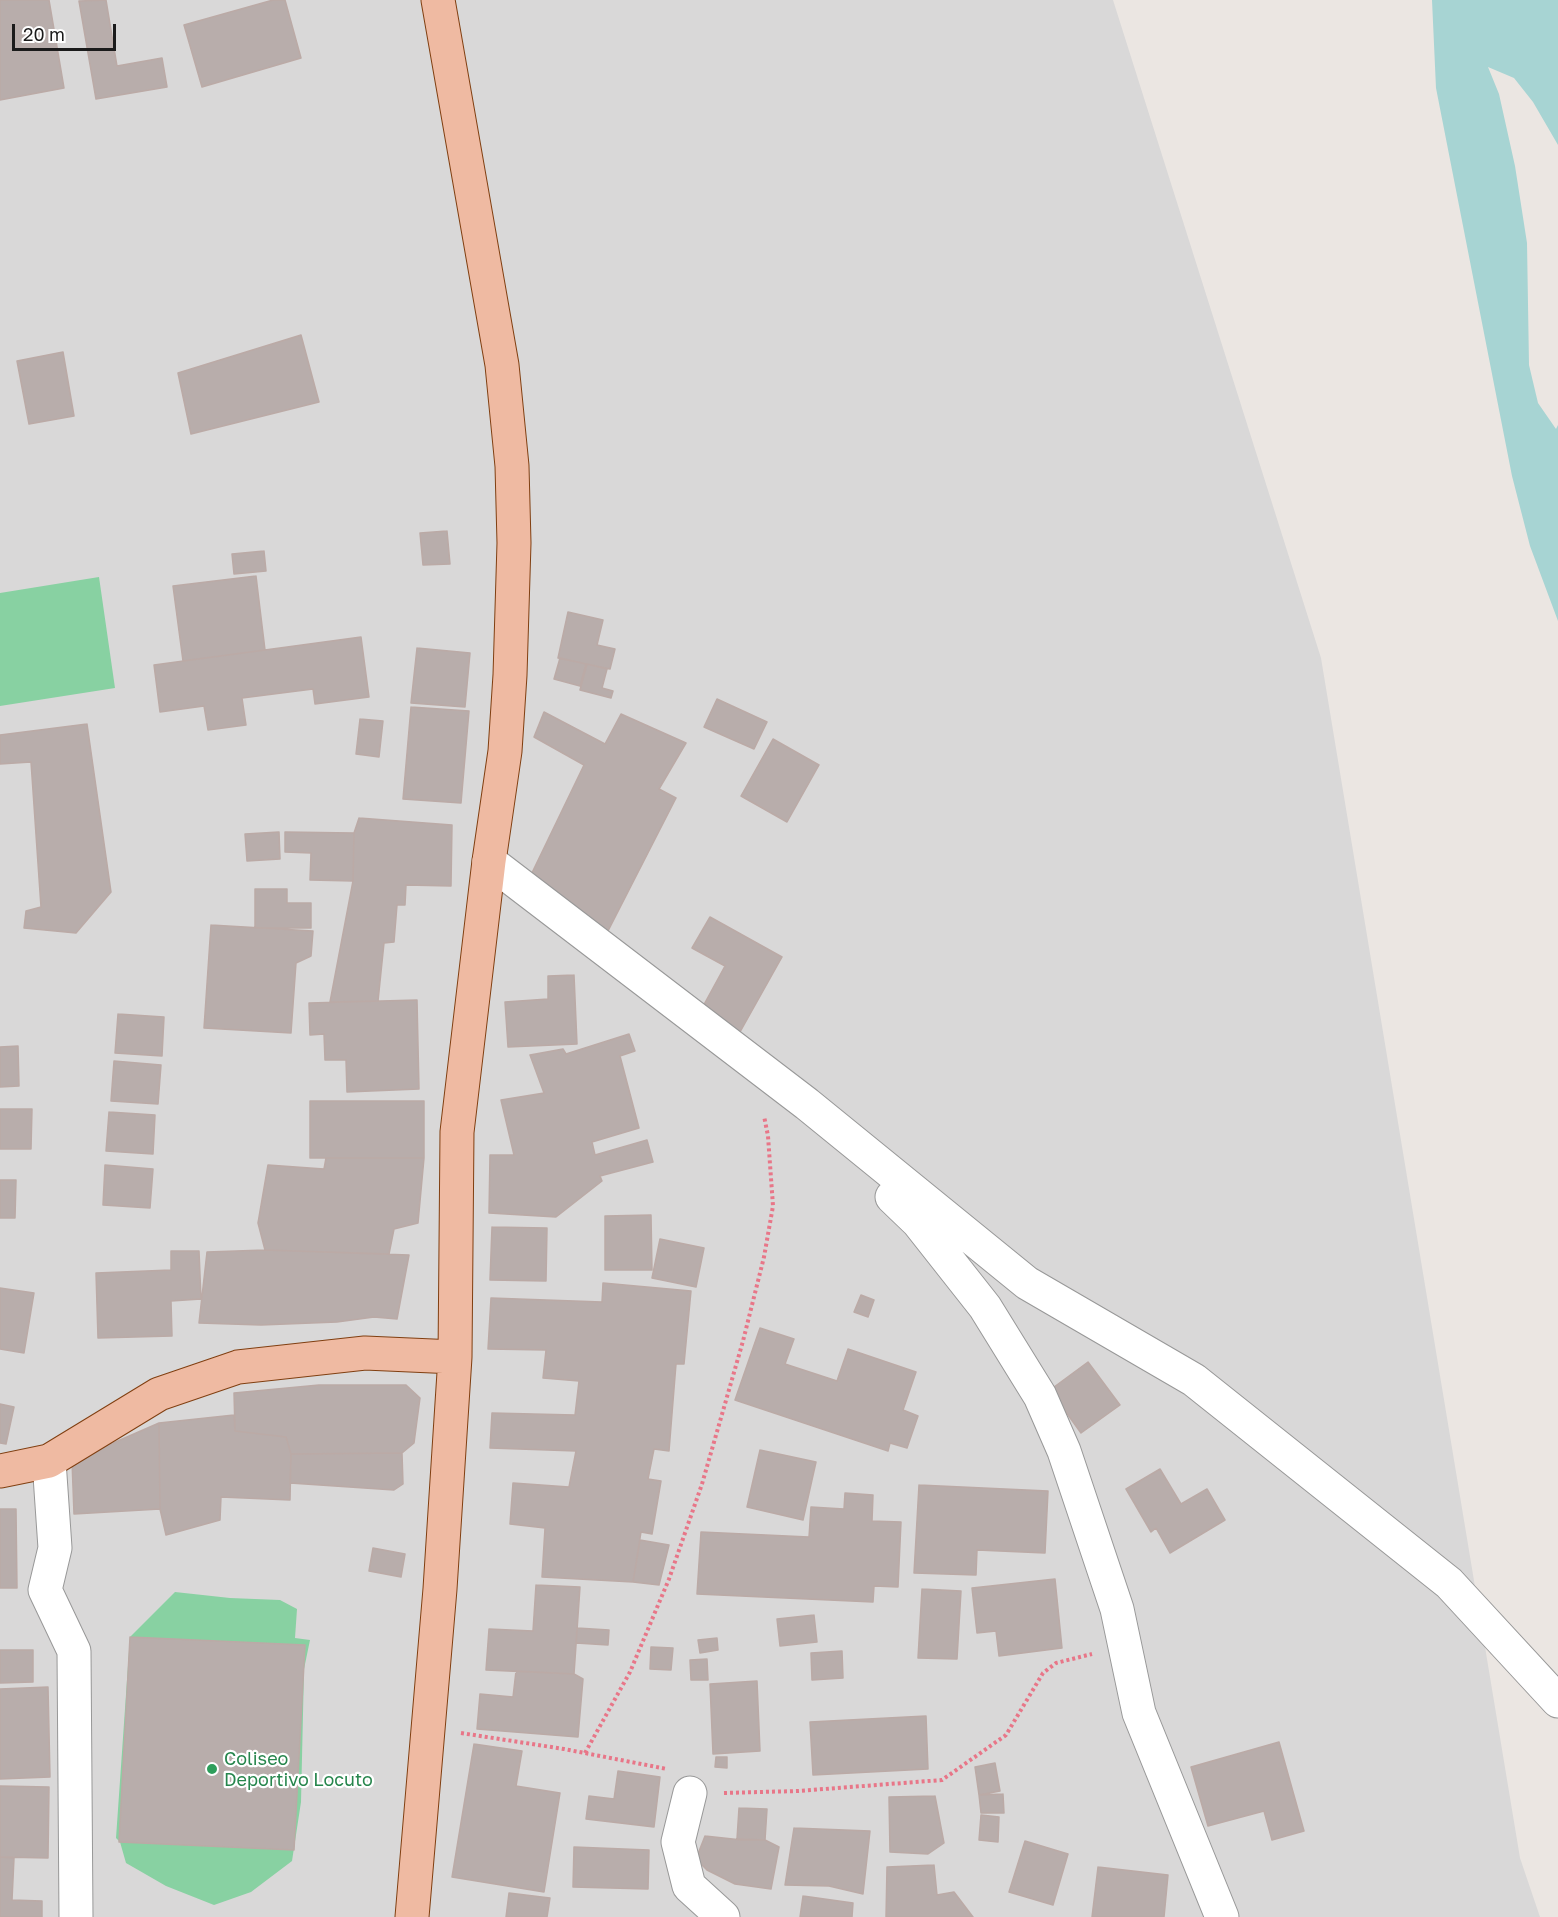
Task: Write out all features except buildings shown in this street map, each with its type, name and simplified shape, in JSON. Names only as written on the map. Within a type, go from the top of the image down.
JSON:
[{"type":"main road","points":[[412,1917],[441,1577],[455,1357],[457,1132],[489,861],[505,752],[514,543],[512,466],[502,364],[438,0]]},
{"type":"main road","points":[[0,1471],[48,1461],[159,1394],[238,1367],[365,1353],[455,1357]]},
{"type":"street","points":[[489,861],[807,1104],[1027,1284],[1203,1387],[1449,1583],[1558,1701]]},
{"type":"street","points":[[807,1104],[861,1167],[918,1222],[985,1307],[1040,1396],[1064,1451],[1117,1609],[1139,1713],[1222,1917]]},
{"type":"street","points":[[48,1461],[55,1548],[45,1590],[74,1651],[76,1917]]},
{"type":"street","points":[[690,1793],[678,1842],[689,1886],[723,1917]]},
{"type":"path","points":[[585,1753],[630,1672],[669,1579],[702,1484],[743,1341],[773,1206],[768,1136],[755,1065]]},
{"type":"path","points":[[428,1728],[585,1753],[682,1772],[690,1793],[798,1791],[942,1780],[1006,1735],[1043,1673],[1056,1663],[1124,1646]]},
{"type":"shaded area","points":[[0,0],[1113,0],[1321,658],[1520,1858],[1540,1917],[0,1917]]},
{"type":"green space","points":[[99,577],[115,688],[0,706],[0,593]]},
{"type":"green space","name":"Coliseo Deportivo Locuto","points":[[175,1592],[230,1598],[280,1600],[297,1609],[295,1638],[310,1640],[304,1669],[301,1802],[292,1861],[251,1892],[214,1905],[166,1886],[126,1863],[120,1842],[116,1838],[130,1637]]},
{"type":"water","points":[[1432,0],[1558,0],[1558,145],[1533,102],[1514,78],[1488,67],[1499,94],[1515,166],[1527,243],[1529,365],[1538,403],[1556,429],[1558,425],[1558,621],[1530,546],[1512,476],[1436,88]]},
{"type":"place","name":"Coliseo Deportivo Locuto","points":[[212,1769]]}]
